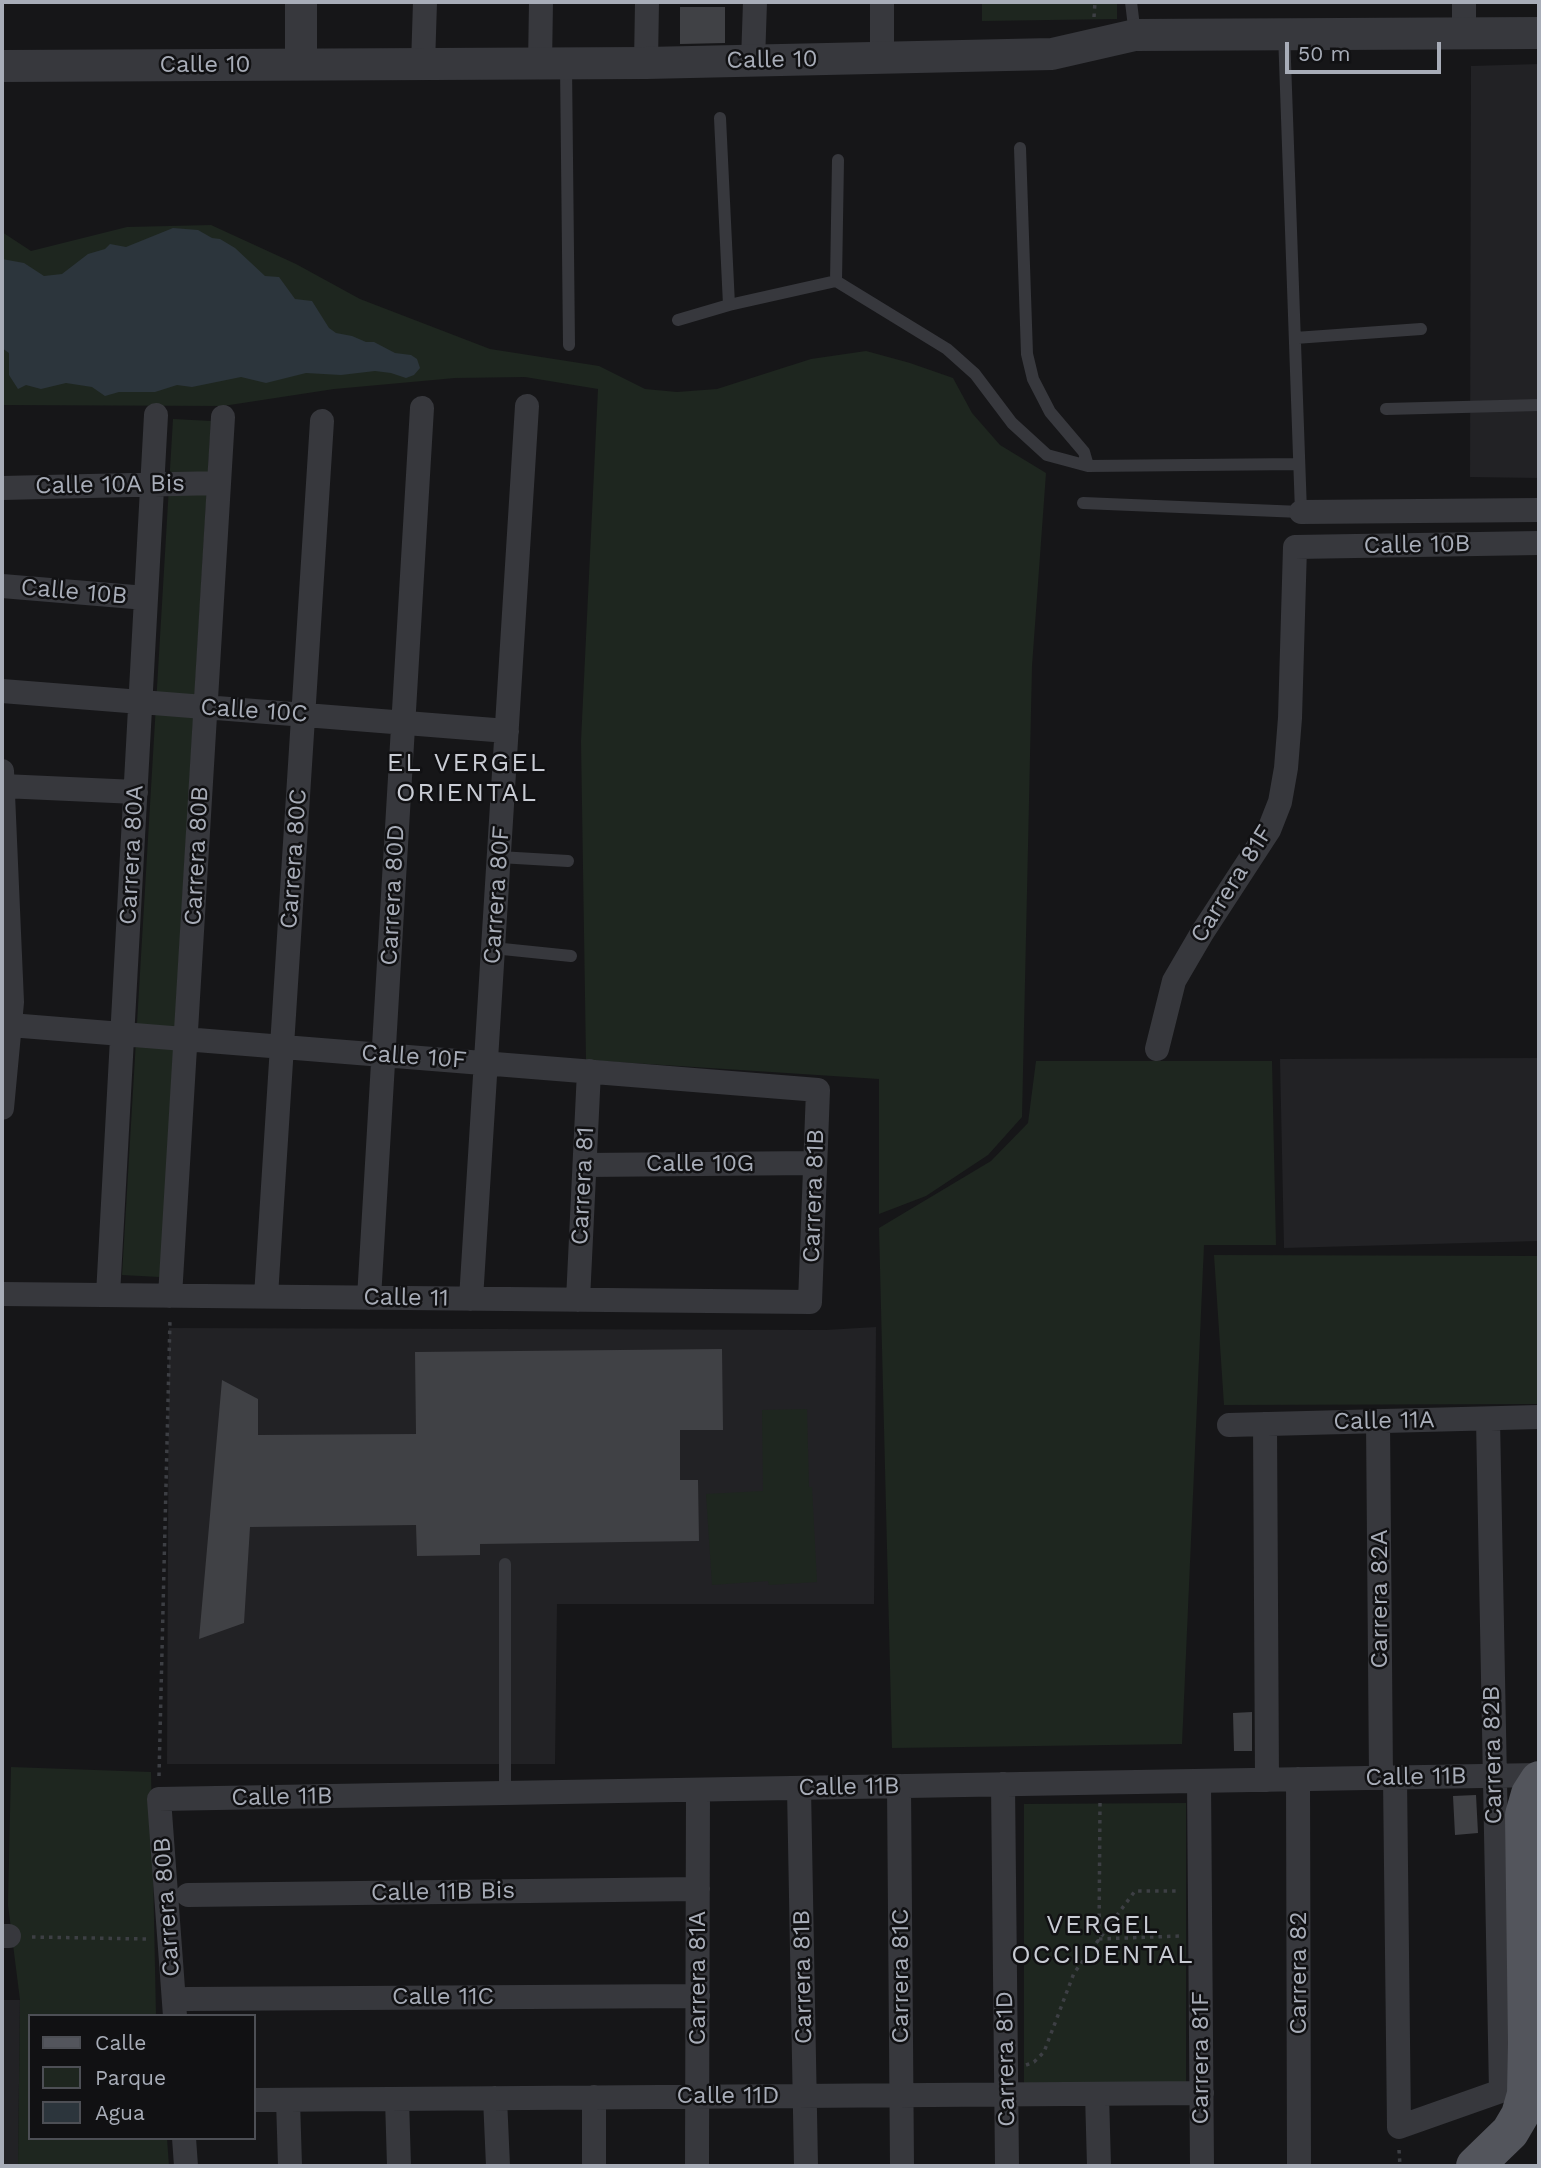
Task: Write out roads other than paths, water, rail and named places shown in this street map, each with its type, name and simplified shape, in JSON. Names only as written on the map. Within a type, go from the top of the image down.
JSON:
[{"type":"main road","points":[[1475,2166],[1510,2132],[1520,2115],[1525,2094],[1527,2043],[1524,1815],[1530,1794],[1539,1777]]},
{"type":"street","points":[[300,64],[301,2]]},
{"type":"street","points":[[423,65],[425,2]]},
{"type":"street","points":[[541,2],[553,65]]},
{"type":"street","points":[[646,63],[647,2]]},
{"type":"street","points":[[753,61],[755,2]]},
{"type":"street","points":[[882,2],[882,58]]},
{"type":"street","points":[[1464,2],[1464,33]]},
{"type":"street","name":"Calle 10","points":[[2,66],[553,65],[753,61],[1052,54],[1135,35],[1539,33]]},
{"type":"street","name":"Carrera 80F","points":[[471,1299],[527,406]]},
{"type":"street","name":"Carrera 80D","points":[[369,1297],[422,408]]},
{"type":"street","name":"Carrera 80A","points":[[108,1295],[156,415]]},
{"type":"street","name":"Carrera 80B","points":[[170,1296],[223,416]]},
{"type":"street","name":"Carrera 80C","points":[[266,1296],[322,421]]},
{"type":"street","name":"Calle 10A Bis","points":[[2,488],[219,483]]},
{"type":"street","name":"Calle 10B","points":[[1301,512],[1539,510]]},
{"type":"street","name":"Calle 10B","points":[[1295,547],[1539,542]]},
{"type":"street","name":"Carrera 81F","points":[[1157,1049],[1174,981],[1269,830],[1280,802],[1290,718],[1295,547]]},
{"type":"street","name":"Calle 10B","points":[[2,586],[146,598]]},
{"type":"street","name":"Calle 10C","points":[[2,691],[507,731]]},
{"type":"street","points":[[2,771],[2,822],[12,976],[2,1108]]},
{"type":"street","points":[[3,786],[136,792]]},
{"type":"street","name":"Calle 10F","points":[[10,1026],[818,1090]]},
{"type":"street","name":"Carrera 81","points":[[578,1300],[589,1071]]},
{"type":"street","name":"Carrera 81B","points":[[810,1302],[818,1090]]},
{"type":"street","name":"Calle 10G","points":[[584,1165],[815,1163]]},
{"type":"street","name":"Calle 11","points":[[2,1294],[810,1302]]},
{"type":"street","name":"Calle 11A","points":[[1229,1425],[1539,1417]]},
{"type":"street","name":"Carrera 82B","points":[[1399,2127],[1501,2091],[1488,1419]]},
{"type":"street","name":"Carrera 82A","points":[[1378,1421],[1399,2127]]},
{"type":"street","points":[[1265,1424],[1267,1780]]},
{"type":"street","name":"Calle 11B","points":[[159,1799],[1539,1777]]},
{"type":"street","name":"Carrera 82","points":[[1298,1779],[1299,2166]]},
{"type":"street","name":"Carrera 81F","points":[[1199,1781],[1202,2166]]},
{"type":"street","name":"Carrera 81D","points":[[1003,1784],[1007,2166]]},
{"type":"street","name":"Carrera 81C","points":[[899,1786],[902,2166]]},
{"type":"street","name":"Carrera 81B","points":[[800,1788],[806,2166]]},
{"type":"street","name":"Carrera 81A","points":[[697,2166],[698,1790]]},
{"type":"street","name":"Carrera 80B","points":[[159,1799],[169,1940],[181,2007]]},
{"type":"street","name":"Calle 11B Bis","points":[[188,1895],[698,1889]]},
{"type":"street","name":"Calle 11C","points":[[181,2007],[698,1996]]},
{"type":"street","name":"Calle 11D","points":[[256,2100],[1202,2093]]},
{"type":"street","points":[[1097,2094],[1099,2166]]},
{"type":"street","points":[[594,2097],[594,2166]]},
{"type":"street","points":[[495,2098],[498,2166]]},
{"type":"street","points":[[397,2099],[399,2166]]},
{"type":"street","points":[[288,2100],[290,2166]]},
{"type":"street","points":[[184,2140],[186,2166]]},
{"type":"lane","points":[[1131,2],[1135,35]]},
{"type":"lane","points":[[1083,503],[1301,512],[1284,33]]},
{"type":"lane","points":[[553,65],[569,345]]},
{"type":"lane","points":[[720,118],[729,305]]},
{"type":"lane","points":[[1020,148],[1027,354],[1033,379],[1050,412],[1084,452],[1087,466]]},
{"type":"lane","points":[[836,281],[838,160]]},
{"type":"lane","points":[[678,320],[729,305],[836,281],[947,349],[975,374],[1012,423],[1047,455],[1087,466],[1299,464]]},
{"type":"lane","points":[[1295,338],[1421,329]]},
{"type":"lane","points":[[1386,409],[1539,405]]},
{"type":"lane","points":[[499,857],[568,862]]},
{"type":"lane","points":[[493,948],[570,956]]},
{"type":"lane","points":[[505,1564],[505,1793]]},
{"type":"water","points":[[173,228],[198,230],[212,238],[220,239],[235,248],[265,276],[279,277],[295,299],[312,301],[329,328],[336,333],[374,342],[395,353],[411,355],[417,359],[420,368],[414,375],[406,378],[375,371],[341,375],[306,373],[266,383],[241,377],[192,387],[177,385],[155,392],[119,392],[105,396],[92,387],[66,383],[41,389],[26,385],[18,389],[9,375],[9,353],[2,348],[2,259],[24,263],[44,276],[62,274],[88,254],[105,249],[110,244],[126,247]]},
{"type":"district","name":"EL VERGEL ORIENTAL","points":[[467,778]]},
{"type":"district","name":"VERGEL OCCIDENTAL","points":[[1103,1940]]}]
